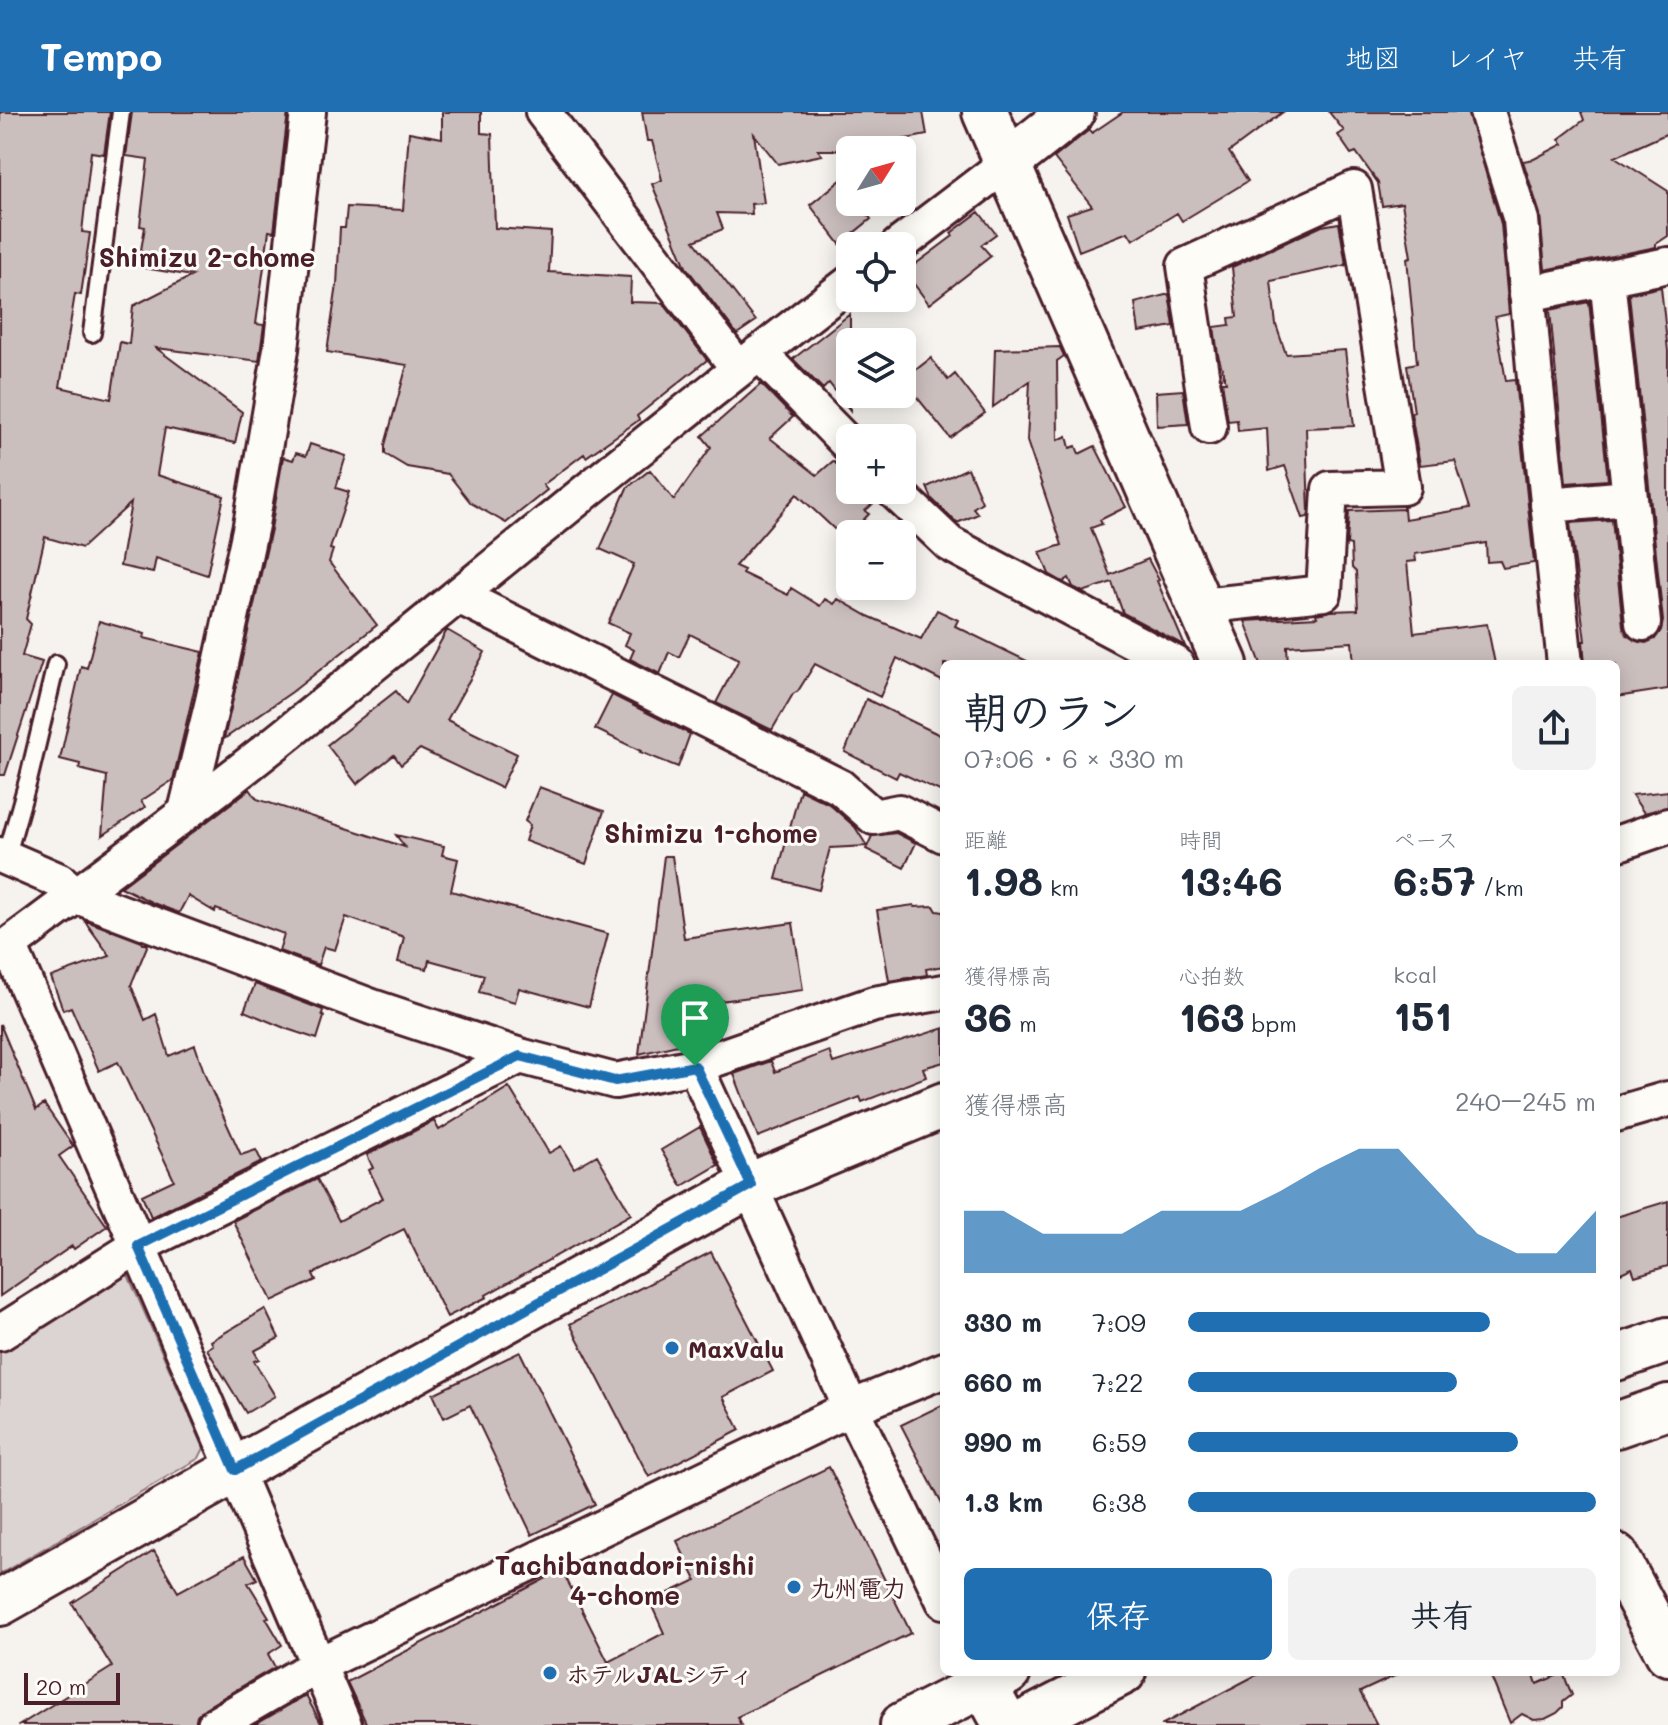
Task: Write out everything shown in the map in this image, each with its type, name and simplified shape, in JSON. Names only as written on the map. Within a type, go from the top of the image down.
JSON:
[{"type":"main road","points":[[985,112],[1223,660]]},
{"type":"main road","points":[[1007,163],[1072,112]]},
{"type":"main road","points":[[0,1603],[751,1185],[940,1107]]},
{"type":"main road","points":[[1620,1357],[1668,1340]]},
{"type":"main road","points":[[1620,1424],[1668,1407]]},
{"type":"main road","points":[[1620,1563],[1668,1653]]},
{"type":"main road","points":[[903,1725],[990,1676],[1006,1725]]},
{"type":"main road","points":[[1020,1725],[1115,1676]]},
{"type":"street","points":[[186,811],[213,701],[256,496],[281,349],[308,112]]},
{"type":"street","points":[[543,112],[748,360],[836,434]]},
{"type":"street","points":[[1487,112],[1521,220],[1565,660]]},
{"type":"street","points":[[916,232],[1007,163]]},
{"type":"street","points":[[1200,606],[1324,593],[1330,489],[1403,487],[1354,189],[1185,266],[1209,427]]},
{"type":"street","points":[[1527,294],[1668,265]]},
{"type":"street","points":[[1607,278],[1643,623]]},
{"type":"street","points":[[344,1725],[138,1246],[5,949],[300,723],[748,360],[836,294]]},
{"type":"street","points":[[1548,505],[1629,498]]},
{"type":"street","points":[[908,504],[950,544],[1168,660]]},
{"type":"street","points":[[456,597],[840,787],[874,817],[899,812],[940,833]]},
{"type":"street","points":[[1620,843],[1668,826]]},
{"type":"street","points":[[3,856],[60,881],[77,896],[372,1007],[520,1056],[615,1081],[695,1066],[874,1004],[940,993]]},
{"type":"street","points":[[0,1333],[138,1246],[520,1056]]},
{"type":"street","points":[[695,1066],[851,1408],[940,1593]]},
{"type":"street","points":[[1620,1113],[1668,1099]]},
{"type":"street","points":[[215,1725],[318,1665],[851,1408],[940,1372]]},
{"type":"lane","points":[[92,333],[121,112]]},
{"type":"lane","points":[[3,856],[29,777],[56,664]]},
{"type":"shaded area","points":[[121,1273],[128,1275],[204,1448],[199,1458],[0,1574],[0,1350]]},
{"type":"building","points":[[0,112],[110,112],[104,154],[91,152],[82,232],[90,233],[81,295],[75,294],[60,387],[111,399],[120,342],[129,344],[133,306],[192,276],[138,267],[145,227],[140,226],[148,159],[126,156],[132,112],[288,112],[274,232],[269,231],[256,324],[264,325],[259,361],[156,348],[242,412],[235,443],[165,428],[157,475],[224,496],[207,575],[156,558],[153,573],[120,566],[131,503],[82,548],[45,537],[26,619],[31,624],[22,656],[42,662],[5,775],[0,775]]},
{"type":"building","points":[[442,112],[481,112],[481,133],[492,134],[495,228],[551,232],[549,272],[631,277],[630,302],[663,303],[707,360],[637,416],[639,420],[586,457],[584,454],[543,485],[547,490],[506,523],[471,503],[448,474],[407,467],[385,454],[407,365],[327,352],[337,285],[340,228],[345,228],[347,207],[403,210],[409,132],[442,138]]},
{"type":"building","points":[[642,112],[923,112],[927,135],[836,136],[836,150],[818,150],[822,155],[778,164],[754,134],[764,203],[751,204],[752,214],[717,213],[723,229],[694,241],[756,321],[737,334],[686,267],[652,184],[662,180],[652,141],[647,141]]},
{"type":"building","points":[[1123,112],[1283,112],[1229,152],[1248,181],[1182,221],[1177,213],[1133,240],[1128,232],[1079,251],[1067,214],[1092,206],[1054,158],[1089,130],[1092,133]]},
{"type":"building","points":[[1329,112],[1468,112],[1501,224],[1509,314],[1495,317],[1506,381],[1515,380],[1534,563],[1503,568],[1500,561],[1487,562],[1486,543],[1415,554],[1416,561],[1407,562],[1414,633],[1487,624],[1494,660],[1354,660],[1352,642],[1287,646],[1288,660],[1260,660],[1245,621],[1317,617],[1316,614],[1331,611],[1358,610],[1356,572],[1352,568],[1351,545],[1347,544],[1349,511],[1404,509],[1405,519],[1470,508],[1455,461],[1420,465],[1407,365],[1417,363],[1407,258],[1411,257],[1402,203],[1382,206],[1378,183],[1356,152],[1351,154],[1338,135],[1344,131]]},
{"type":"building","points":[[1581,112],[1668,112],[1668,133],[1615,157],[1668,191],[1668,236],[1656,247],[1545,270],[1540,214],[1523,161],[1534,159],[1563,144],[1559,139],[1584,120]]},
{"type":"building","points":[[836,184],[836,216],[869,216],[871,219],[855,232],[836,232],[836,239],[810,205]]},
{"type":"building","points":[[979,212],[996,234],[981,245],[991,256],[929,304],[916,287],[916,264],[953,236],[951,233]]},
{"type":"building","points":[[1339,223],[1346,265],[1271,281],[1276,325],[1286,354],[1345,350],[1354,426],[1306,428],[1309,513],[1308,517],[1303,518],[1285,466],[1269,471],[1267,428],[1238,431],[1237,420],[1228,421],[1222,382],[1226,382],[1214,327],[1230,325],[1229,318],[1237,317],[1232,267],[1322,226]]},
{"type":"building","points":[[1661,287],[1668,351],[1668,689],[1620,696],[1620,660],[1585,660],[1570,523],[1612,520],[1623,626],[1627,635],[1636,641],[1646,643],[1655,639],[1663,621],[1629,294]]},
{"type":"building","points":[[1169,294],[1174,326],[1139,332],[1135,303]]},
{"type":"building","points":[[1589,302],[1608,480],[1566,483],[1550,310]]},
{"type":"building","points":[[850,314],[850,328],[836,328],[836,392],[829,383],[823,389],[793,359]]},
{"type":"building","points":[[1060,347],[1064,356],[1057,361],[1058,440],[1067,436],[1070,448],[1076,446],[1079,454],[1095,446],[1126,507],[1091,528],[1110,575],[1148,559],[1185,646],[1123,613],[1112,582],[1083,592],[1073,587],[1069,578],[1063,582],[1049,574],[1040,552],[1062,545],[1027,441],[1030,381],[993,407],[995,349]]},
{"type":"building","points":[[931,358],[948,380],[955,374],[985,413],[950,438],[916,396],[916,370]]},
{"type":"building","points":[[761,384],[793,417],[770,438],[817,475],[833,461],[836,464],[836,504],[873,504],[865,511],[869,514],[863,520],[836,520],[836,531],[797,494],[735,566],[744,570],[742,573],[788,595],[791,588],[820,606],[825,599],[834,604],[840,600],[921,639],[937,610],[958,620],[955,626],[1025,660],[940,660],[940,680],[897,658],[880,697],[815,664],[772,730],[716,703],[739,659],[690,634],[679,657],[669,652],[660,674],[630,659],[634,650],[625,645],[630,633],[608,623],[634,564],[600,549],[627,488],[650,470],[674,500],[711,447],[702,436]]},
{"type":"building","points":[[1183,390],[1188,424],[1157,426],[1156,392]]},
{"type":"building","points":[[310,444],[346,456],[336,488],[349,492],[330,549],[333,550],[329,562],[377,625],[292,692],[224,739],[271,529],[283,457],[293,460],[296,453],[306,456]]},
{"type":"building","points":[[968,468],[982,502],[973,508],[978,514],[957,523],[932,499],[927,487]]},
{"type":"building","points":[[99,621],[145,634],[144,638],[203,652],[173,780],[141,801],[145,807],[102,836],[107,776],[79,769],[80,764],[60,759],[81,666],[87,668]]},
{"type":"building","points":[[447,630],[485,652],[447,720],[517,754],[501,788],[420,749],[401,765],[394,755],[357,784],[327,745],[396,691],[406,704]]},
{"type":"building","points":[[612,695],[690,734],[678,767],[595,729]]},
{"type":"building","points":[[866,699],[940,735],[940,791],[899,772],[896,778],[845,752]]},
{"type":"building","points":[[539,787],[604,811],[586,864],[525,841],[530,825],[525,821]]},
{"type":"building","points":[[250,789],[257,799],[405,847],[396,835],[444,846],[442,855],[458,859],[451,891],[608,934],[589,1007],[519,988],[515,1002],[479,992],[484,975],[429,960],[427,969],[398,962],[404,937],[346,917],[335,950],[324,947],[318,965],[279,951],[284,934],[216,909],[215,912],[188,896],[179,913],[121,887]]},
{"type":"building","points":[[800,790],[829,804],[855,827],[867,846],[830,848],[819,890],[776,879]]},
{"type":"building","points":[[1668,791],[1668,807],[1644,813],[1632,795]]},
{"type":"building","points":[[896,833],[916,843],[904,868],[866,849],[872,836]]},
{"type":"building","points":[[664,856],[672,856],[684,938],[793,923],[803,990],[713,1002],[712,1037],[639,1054]]},
{"type":"building","points":[[934,906],[940,911],[940,967],[926,969],[927,975],[889,981],[877,910]]},
{"type":"building","points":[[84,920],[148,944],[131,985],[145,1020],[156,1014],[169,1056],[195,1045],[206,1078],[241,1155],[256,1150],[262,1162],[151,1217],[142,1195],[174,1180],[118,1062],[99,1071],[71,1007],[63,1010],[51,977],[110,956]]},
{"type":"building","points":[[255,984],[323,1010],[317,1039],[244,1011]]},
{"type":"building","points":[[0,1024],[36,1110],[44,1104],[73,1146],[59,1156],[107,1226],[74,1249],[72,1246],[0,1296]]},
{"type":"building","points":[[940,1029],[940,1063],[923,1068],[926,1077],[862,1102],[860,1097],[758,1137],[734,1074],[771,1061],[775,1072],[829,1051],[833,1063]]},
{"type":"building","points":[[509,1087],[549,1153],[561,1146],[574,1168],[597,1155],[631,1214],[447,1317],[404,1229],[313,1274],[316,1280],[272,1301],[233,1221],[317,1179],[339,1221],[383,1198],[369,1170],[373,1168],[367,1155],[434,1121],[439,1130]]},
{"type":"building","points":[[700,1127],[718,1165],[682,1186],[661,1150]]},
{"type":"building","points":[[1668,1201],[1668,1266],[1635,1276],[1632,1268],[1620,1273],[1620,1216]]},
{"type":"building","name":"MaxValu","points":[[711,1252],[773,1371],[723,1397],[740,1430],[649,1477],[570,1324]]},
{"type":"building","points":[[265,1309],[279,1338],[254,1351],[259,1359],[254,1361],[275,1396],[246,1413],[207,1349],[213,1345],[211,1341]]},
{"type":"building","points":[[520,1352],[595,1504],[532,1535],[470,1405],[444,1418],[433,1394]]},
{"type":"building","points":[[940,1406],[940,1500],[901,1425]]},
{"type":"building","points":[[829,1467],[911,1633],[737,1717],[741,1725],[367,1725],[347,1682],[562,1570],[608,1662],[664,1633],[650,1602],[696,1580],[677,1541]]},
{"type":"building","points":[[154,1551],[178,1592],[244,1556],[257,1579],[248,1583],[282,1645],[268,1654],[275,1667],[205,1708],[197,1716],[195,1725],[20,1725],[112,1667],[72,1603]]},
{"type":"building","points":[[1254,1676],[1394,1676],[1360,1692],[1377,1725],[1161,1725]]},
{"type":"building","points":[[1491,1676],[1534,1676],[1537,1684],[1564,1676],[1572,1695],[1563,1702],[1557,1713],[1534,1720],[1522,1714],[1510,1723]]},
{"type":"building","points":[[306,1696],[322,1725],[255,1725],[296,1701]]},
{"type":"place","name":"MaxValu","points":[[672,1348]]},
{"type":"place","name":"九州電力","points":[[794,1587]]},
{"type":"place","name":"ホテルJALシティ","points":[[550,1673]]},
{"type":"district","name":"Shimizu 2-chome","points":[[207,257]]},
{"type":"district","name":"Shimizu 1-chome","points":[[711,833]]},
{"type":"district","name":"Tachibanadori-nishi 4-chome","points":[[625,1580]]},
{"type":"route","points":[[520,1056],[615,1081],[695,1066],[751,1185],[235,1470],[138,1246],[520,1056]]}]
